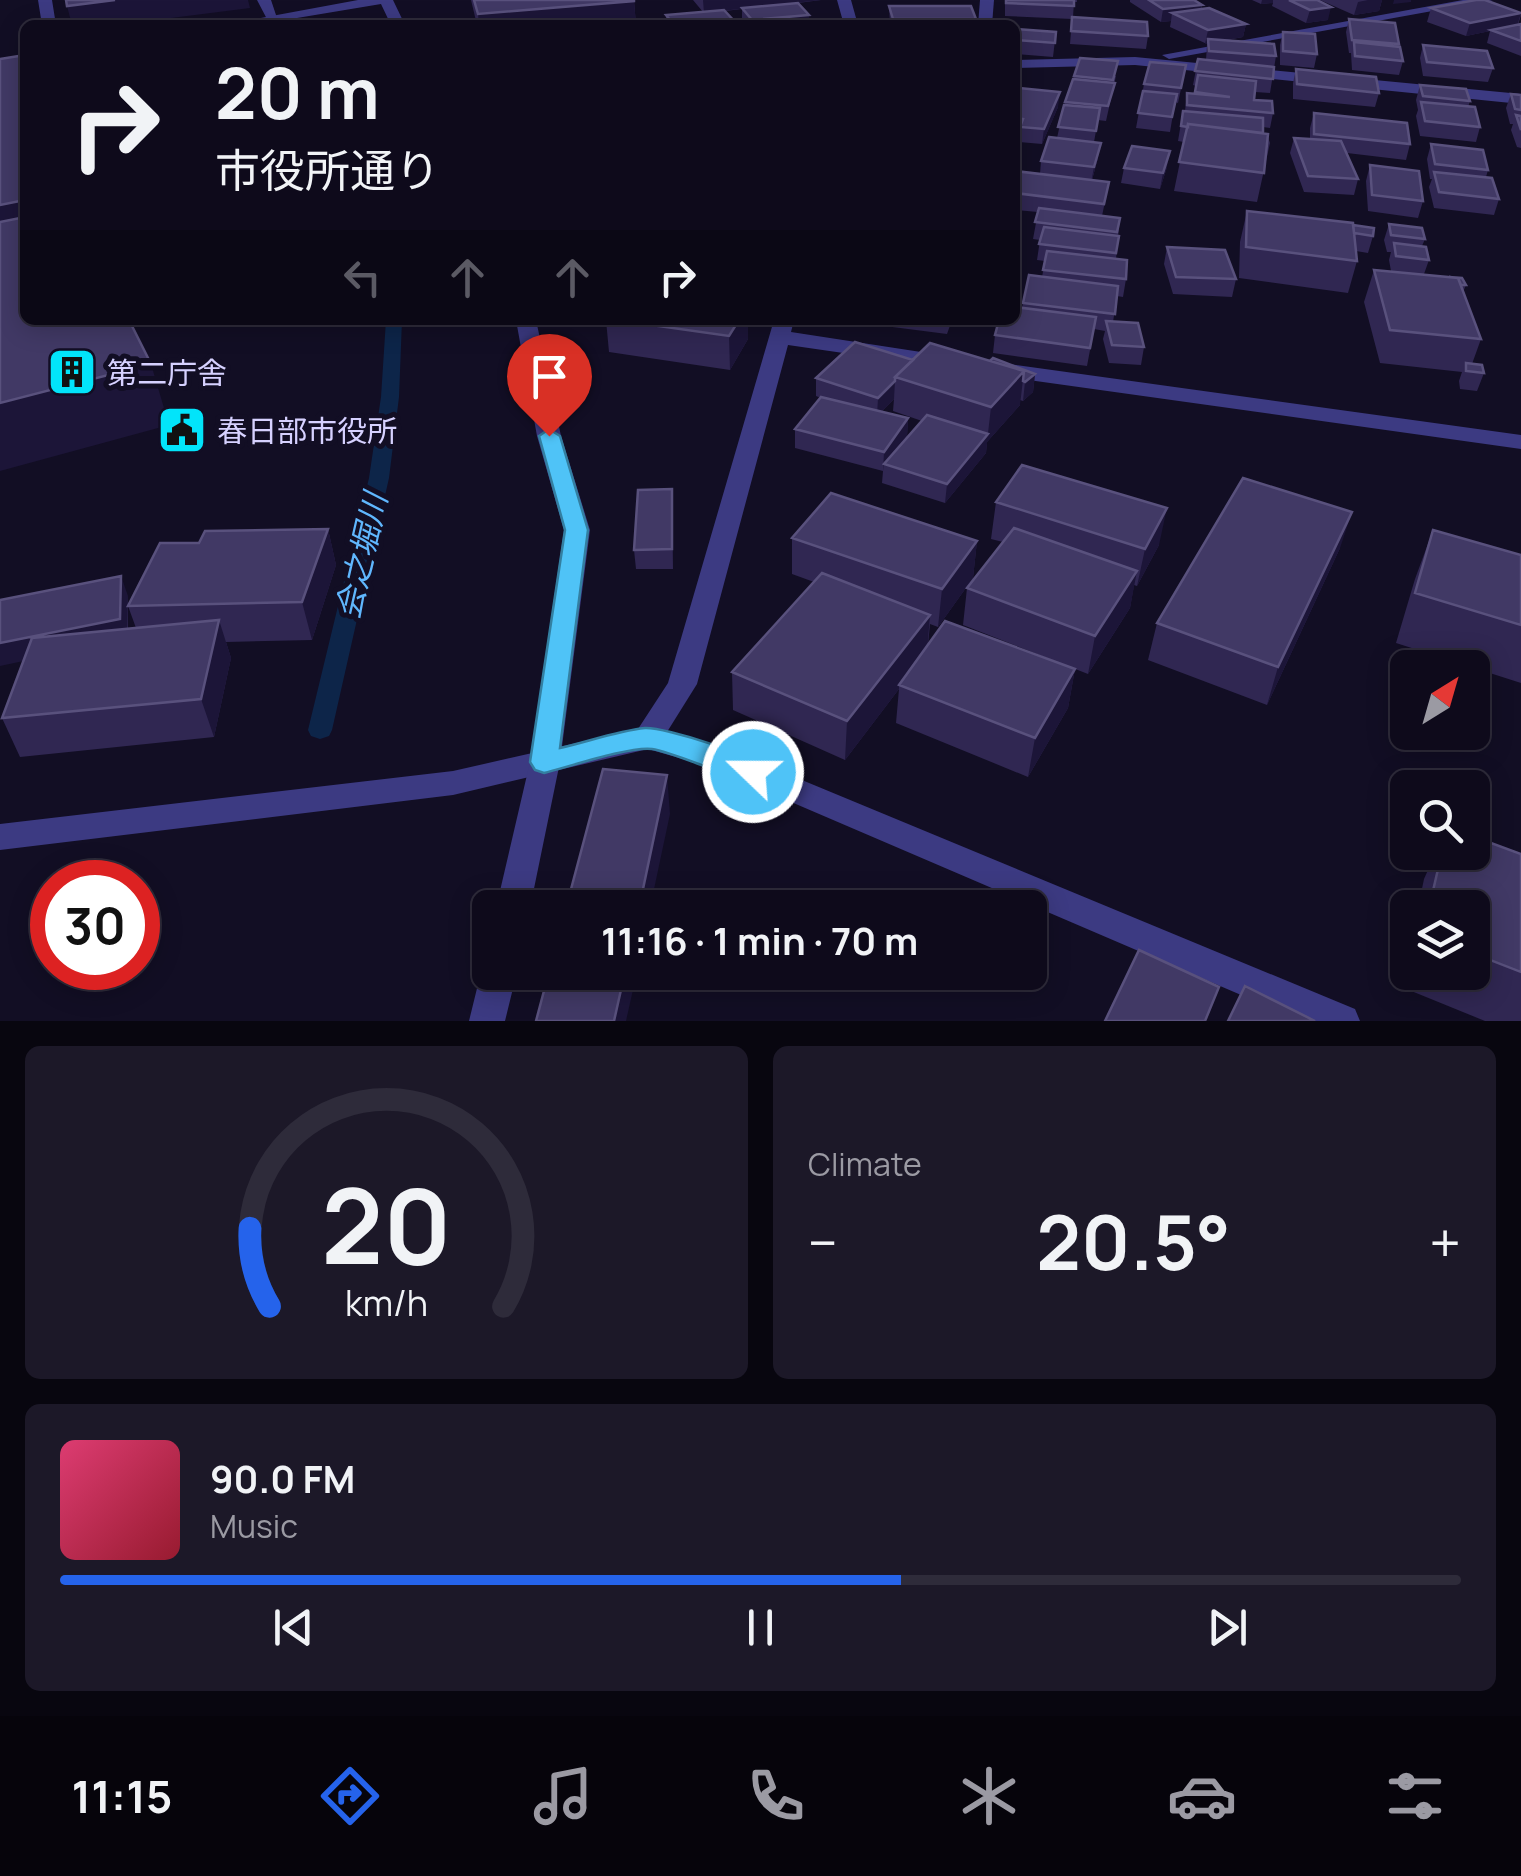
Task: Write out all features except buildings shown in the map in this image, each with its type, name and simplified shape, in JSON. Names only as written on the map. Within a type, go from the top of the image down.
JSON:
[{"type":"street","points":[[264,0],[273,18]]},
{"type":"street","points":[[261,20],[384,0]]},
{"type":"street","points":[[1134,61],[1486,0]]},
{"type":"street","points":[[1468,3],[1504,16]]},
{"type":"street","points":[[1020,64],[1134,61],[1521,99]]},
{"type":"street","points":[[518,890],[544,762],[577,530],[549,436],[527,325]]},
{"type":"street","points":[[648,738],[682,684],[781,329],[1521,442]]},
{"type":"street","points":[[0,837],[453,783],[648,738],[716,757],[1342,1021]]},
{"type":"street","points":[[487,1021],[495,990]]},
{"type":"waterway","name":"会之堀川","points":[[320,730],[379,478],[390,397],[394,325]]},
{"type":"place","name":"第二庁舎","points":[[72,372]]},
{"type":"place","name":"春日部市役所","points":[[182,430]]},
{"type":"route","points":[[549,436],[577,530],[544,762],[648,738],[753,772]]}]
